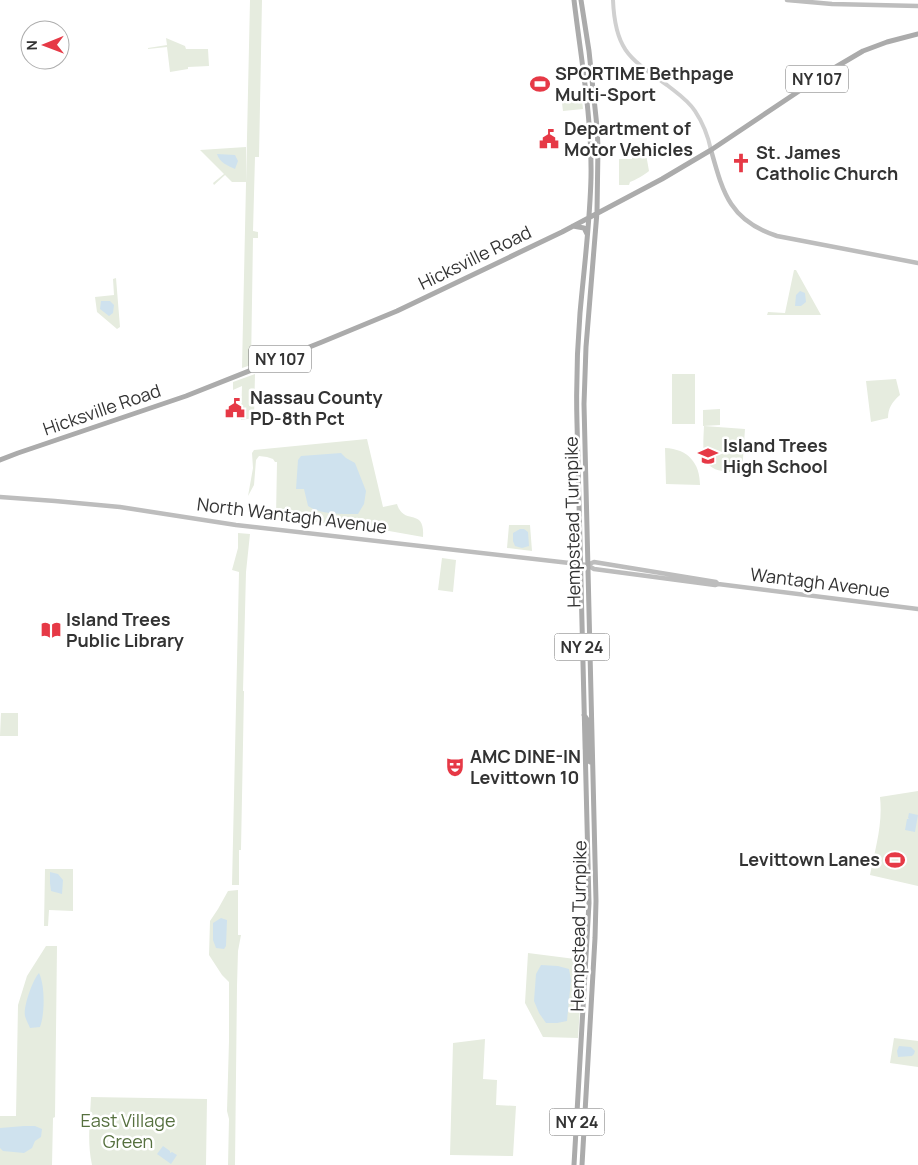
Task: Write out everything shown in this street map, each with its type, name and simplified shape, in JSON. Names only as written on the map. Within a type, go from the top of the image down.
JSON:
[{"type":"main road","name":"Hempstead Turnpike","points":[[574,0],[586,97],[591,177],[590,216],[577,370],[589,903],[574,1165]]},
{"type":"main road","name":"Hempstead Turnpike","points":[[581,0],[589,51],[597,127],[598,188],[598,212],[584,370],[596,901],[582,1165]]},
{"type":"main road","points":[[787,0],[832,4],[918,6]]},
{"type":"main road","name":"Hicksville Road","points":[[0,458],[186,396],[397,311],[468,278],[662,179],[711,150],[852,57],[887,42],[918,34]]},
{"type":"main road","points":[[711,150],[720,182],[730,204],[743,218],[761,230],[777,236],[918,263]]},
{"type":"main road","points":[[598,188],[601,202],[613,204]]},
{"type":"main road","points":[[572,226],[584,228],[588,236]]},
{"type":"main road","name":"North Wantagh Avenue","points":[[0,497],[120,507],[236,525],[580,564]]},
{"type":"main road","name":"Wantagh Avenue","points":[[580,564],[594,569],[672,580],[918,609]]},
{"type":"main road","points":[[584,714],[592,715]]},
{"type":"main road","points":[[584,714],[588,721],[589,755],[593,774]]},
{"type":"street","points":[[612,2],[616,29],[626,51],[637,63],[681,95],[696,111],[706,130],[711,150]]},
{"type":"green space","points":[[250,0],[262,0],[259,157],[255,157],[253,231],[258,232],[258,238],[253,238],[251,365],[242,368]]},
{"type":"green space","points":[[166,38],[185,46],[186,49],[208,49],[209,66],[188,67],[188,69],[170,72],[167,47],[148,49],[167,45]]},
{"type":"green space","points":[[581,91],[583,109],[563,111],[561,95]]},
{"type":"green space","points":[[246,147],[246,182],[232,182],[225,175],[214,185],[213,183],[224,174],[200,150]]},
{"type":"green space","points":[[646,154],[649,171],[630,182],[629,185],[619,185],[619,159],[632,159],[632,155]]},
{"type":"green space","points":[[794,270],[796,270],[821,315],[767,315],[768,312],[785,313]]},
{"type":"green space","points":[[116,278],[120,327],[117,329],[97,312],[95,297],[114,295],[113,279]]},
{"type":"green space","points":[[255,374],[254,418],[241,420],[242,386],[233,390],[233,382]]},
{"type":"green space","points":[[672,374],[695,374],[695,424],[672,424]]},
{"type":"green space","points":[[896,379],[900,395],[891,405],[888,418],[871,422],[866,381]]},
{"type":"green space","points":[[720,409],[720,425],[703,426],[703,410]]},
{"type":"green space","points":[[704,426],[745,429],[742,473],[719,470],[707,463],[703,449]]},
{"type":"green space","points":[[367,439],[383,507],[397,504],[400,511],[404,514],[421,522],[423,537],[276,517],[277,462],[267,457],[259,456],[256,460],[254,485],[248,496],[253,468],[252,453],[254,450]]},
{"type":"green space","points":[[665,448],[680,451],[691,459],[698,470],[700,485],[666,484]]},
{"type":"green space","points":[[509,525],[530,525],[532,551],[507,548]]},
{"type":"green space","points":[[238,533],[250,534],[246,572],[241,850],[239,850],[239,885],[232,885],[239,572],[232,570],[238,548]]},
{"type":"green space","points":[[442,558],[456,560],[453,592],[438,590]]},
{"type":"green space","points":[[1,713],[18,713],[18,736],[0,736]]},
{"type":"green space","points":[[918,791],[918,886],[870,875],[879,827],[880,797]]},
{"type":"green space","points":[[45,869],[73,869],[73,911],[49,910],[48,926],[44,926]]},
{"type":"green space","points":[[238,890],[238,935],[241,935],[238,951],[237,986],[235,1165],[228,1165],[229,982],[209,955],[210,921],[228,891]]},
{"type":"green space","points":[[46,946],[57,946],[55,1117],[53,1118],[52,1165],[0,1165],[0,1116],[16,1116],[18,1005],[27,976]]},
{"type":"green space","points":[[528,953],[583,960],[578,1038],[543,1037],[525,1003]]},
{"type":"green space","points":[[894,1038],[918,1041],[918,1067],[890,1063]]},
{"type":"green space","points":[[485,1039],[483,1079],[497,1080],[496,1105],[516,1106],[513,1156],[450,1155],[453,1043]]},
{"type":"green space","name":"East Village Green","points":[[91,1097],[207,1099],[206,1165],[92,1165],[89,1140]]},
{"type":"water","points":[[217,154],[235,155],[238,161],[235,169],[222,161]]},
{"type":"water","points":[[800,291],[805,293],[806,302],[801,306],[795,306],[796,295]]},
{"type":"water","points":[[101,301],[110,301],[114,305],[113,313],[109,316],[100,309]]},
{"type":"water","points":[[341,453],[355,463],[366,491],[364,504],[358,514],[332,513],[313,509],[308,506],[304,489],[296,489],[298,460],[301,456]]},
{"type":"water","points":[[520,529],[528,532],[529,546],[522,548],[515,546],[513,533]]},
{"type":"water","points":[[909,813],[918,815],[915,832],[905,830]]},
{"type":"water","points":[[50,872],[58,874],[63,880],[62,894],[51,891]]},
{"type":"water","points":[[221,918],[227,920],[226,946],[224,949],[216,948],[213,940],[213,923]]},
{"type":"water","points":[[541,965],[569,969],[571,980],[567,1021],[546,1023],[539,1013],[534,1001],[536,974]]},
{"type":"water","points":[[39,973],[44,1000],[43,1015],[40,1027],[30,1028],[25,1012],[31,987]]},
{"type":"water","points":[[899,1046],[911,1047],[915,1051],[914,1054],[912,1056],[898,1057],[897,1051]]},
{"type":"water","points":[[35,1126],[42,1129],[41,1137],[35,1141],[32,1148],[24,1153],[3,1151],[0,1148],[0,1128]]},
{"type":"water","points":[[163,1146],[170,1153],[172,1152],[177,1155],[171,1164],[157,1154]]},
{"type":"place","name":"SPORTIME Bethpage Multi-Sport","points":[[540,84]]},
{"type":"place","name":"Department of Motor Vehicles","points":[[549,139]]},
{"type":"place","name":"St. James Catholic Church","points":[[741,163]]},
{"type":"place","name":"Nassau County PD-8th Pct","points":[[235,408]]},
{"type":"place","name":"Island Trees High School","points":[[708,456]]},
{"type":"place","name":"Island Trees Public Library","points":[[51,630]]},
{"type":"place","name":"AMC DINE-IN Levittown 10","points":[[455,767]]},
{"type":"place","name":"Levittown Lanes","points":[[895,860]]}]
